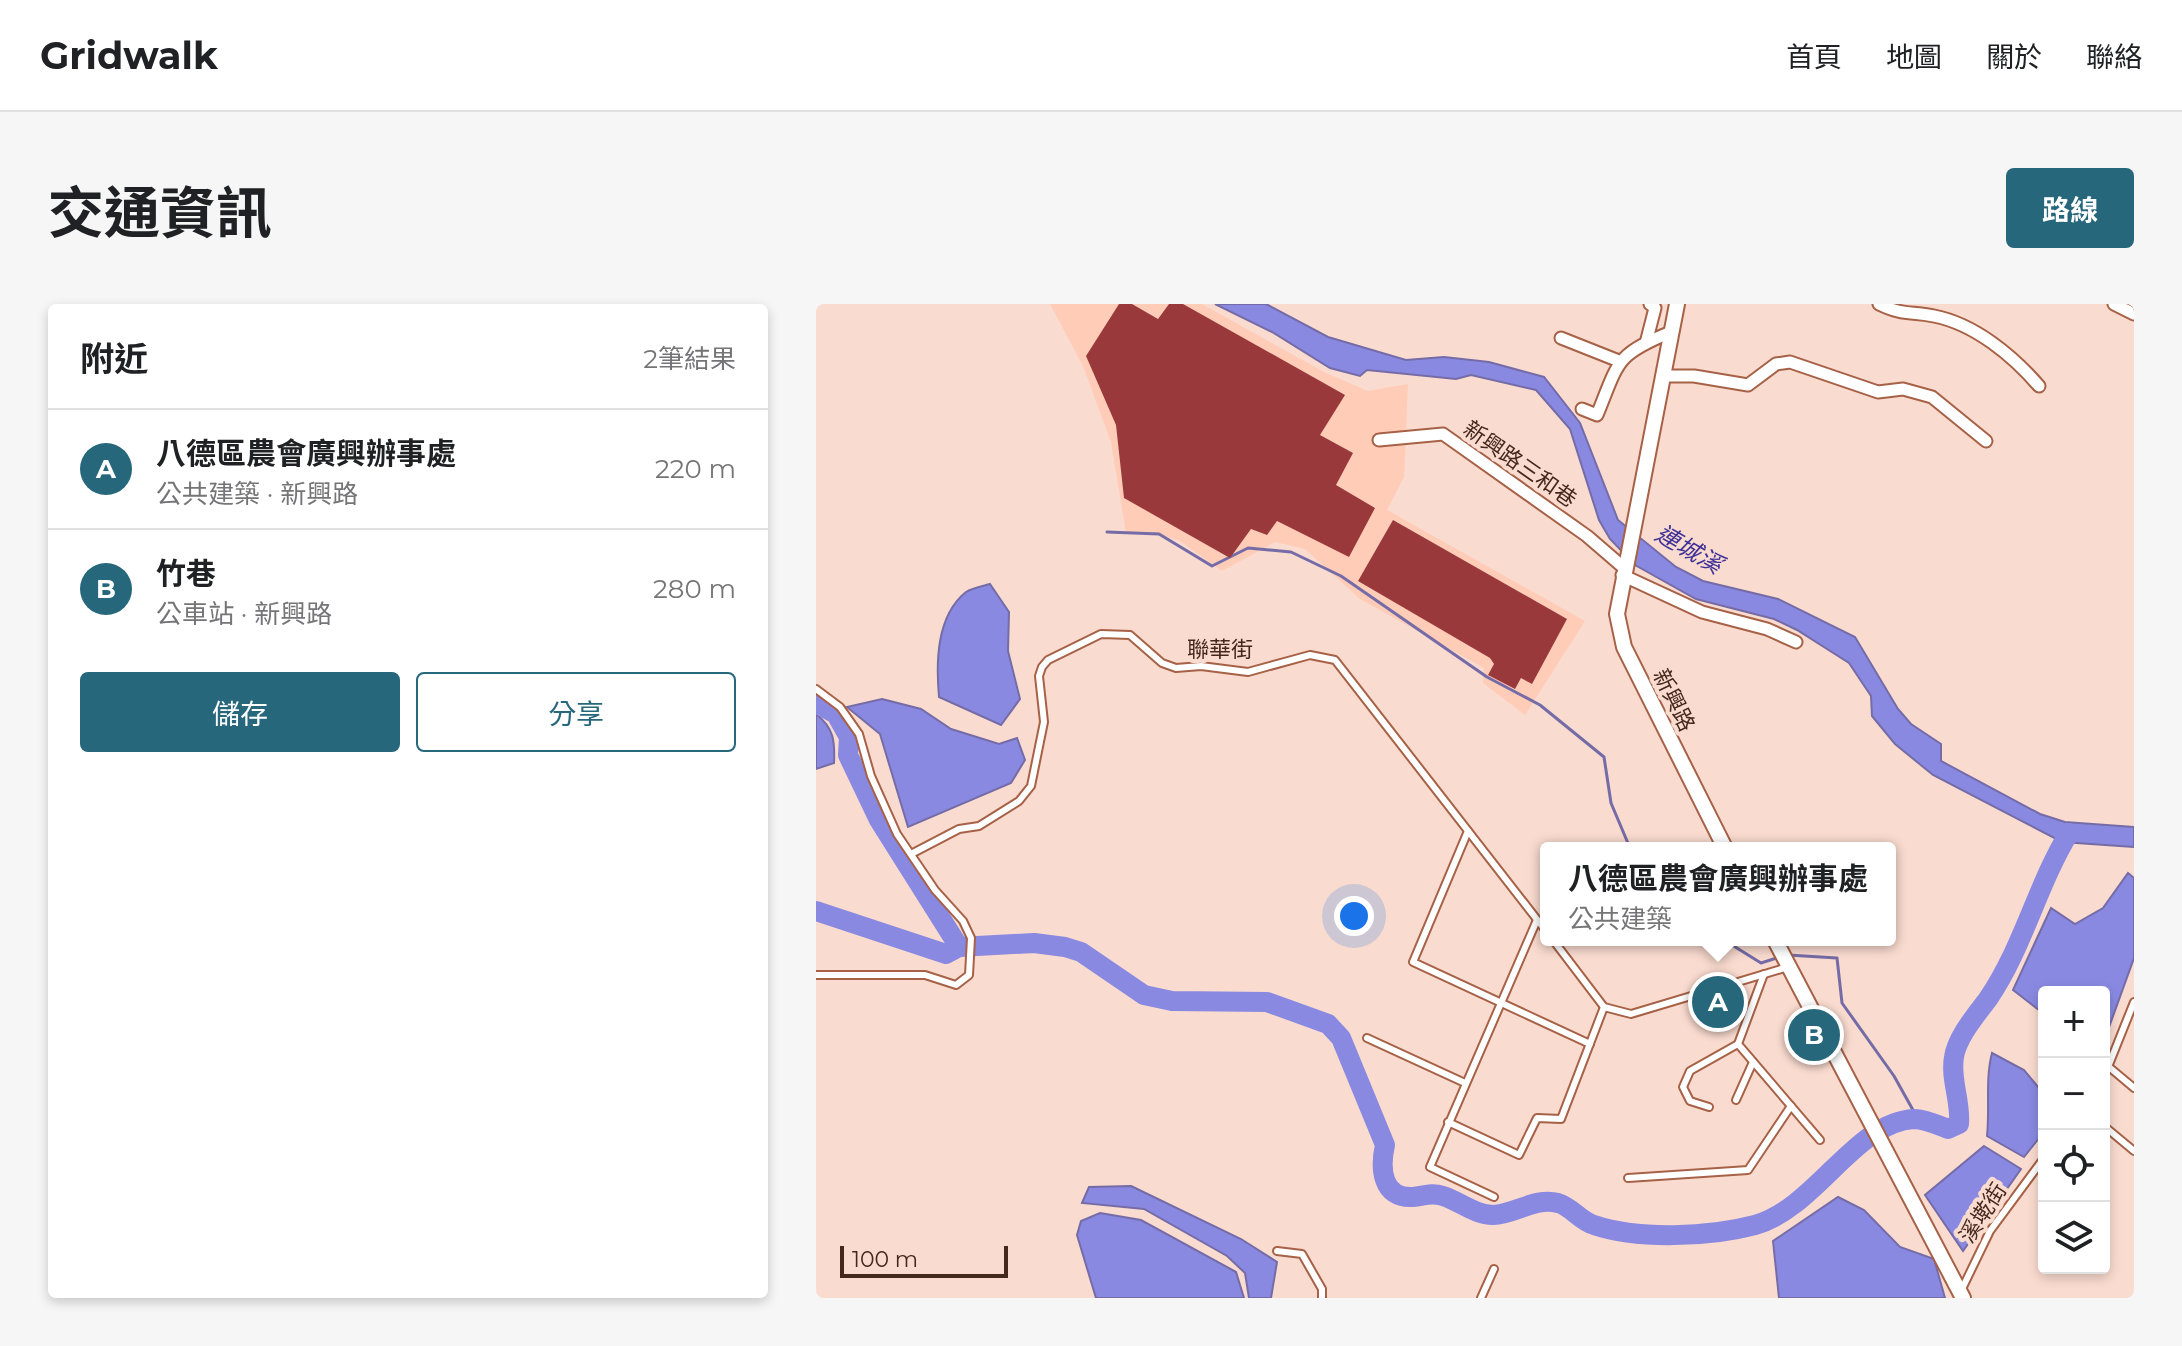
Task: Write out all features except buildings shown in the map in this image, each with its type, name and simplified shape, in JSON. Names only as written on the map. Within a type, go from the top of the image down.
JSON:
[{"type":"street","points":[[1646,343],[1655,308],[1650,304]]},
{"type":"street","points":[[1677,304],[1662,376],[1694,376],[1748,385],[1776,364],[1790,362],[1878,392],[1903,389],[1932,397],[1986,441]]},
{"type":"street","points":[[1879,304],[1901,315],[1936,316],[1977,335],[2015,359],[2039,386]]},
{"type":"street","points":[[2114,304],[2134,314]]},
{"type":"street","points":[[1582,409],[1597,415],[1619,361],[1631,349],[1671,332]]},
{"type":"street","points":[[1561,338],[1619,361]]},
{"type":"street","name":"新興路","points":[[1662,376],[1635,524],[1623,568],[1617,614],[1624,647],[1722,842]]},
{"type":"street","name":"新興路三和巷","points":[[1379,440],[1443,434],[1587,536],[1623,568],[1702,612],[1756,626],[1796,642]]},
{"type":"street","points":[[1783,955],[1961,1296]]},
{"type":"lane","name":"聯華街","points":[[913,853],[959,829],[979,826],[1019,801],[1031,786],[1044,722],[1039,676],[1042,667],[1048,660],[1101,634],[1113,632],[1130,635],[1162,663],[1176,668],[1201,666],[1248,672],[1310,655],[1335,660],[1540,924]]},
{"type":"lane","points":[[816,689],[840,707],[859,734],[889,820],[971,938],[969,975],[956,985],[925,975],[816,975]]},
{"type":"lane","points":[[1468,831],[1413,962],[1590,1044]]},
{"type":"lane","points":[[1494,1197],[1430,1167],[1537,920]]},
{"type":"lane","points":[[1558,946],[1604,1007],[1631,1014],[1764,974]]},
{"type":"lane","points":[[1709,1107],[1690,1101],[1683,1087],[1690,1071],[1738,1044],[1764,974],[1783,955]]},
{"type":"lane","points":[[2110,1064],[2134,1002]]},
{"type":"lane","points":[[1448,1122],[1519,1155],[1537,1118],[1561,1119],[1604,1007]]},
{"type":"lane","points":[[1367,1038],[1465,1083]]},
{"type":"lane","points":[[1738,1044],[1820,1140]]},
{"type":"lane","points":[[1736,1100],[1753,1062]]},
{"type":"lane","points":[[2110,1068],[2134,1088]]},
{"type":"lane","points":[[1628,1178],[1748,1170],[1791,1106]]},
{"type":"lane","points":[[2109,1130],[2134,1151]]},
{"type":"lane","name":"溪墘街","points":[[1961,1296],[1990,1231],[2038,1166]]},
{"type":"lane","points":[[1277,1251],[1302,1254],[1322,1289],[1322,1298]]},
{"type":"lane","points":[[1481,1298],[1494,1269]]},
{"type":"shaded area","points":[[1050,304],[1202,304],[1324,372],[1368,391],[1408,384],[1404,477],[1387,510],[1585,621],[1525,715],[1483,683],[1484,668],[1360,599],[1305,549],[1275,542],[1222,571],[1180,541],[1155,533],[1126,533],[1111,442],[1083,366]]},
{"type":"shaded area","points":[[1215,304],[1266,304],[1328,337],[1406,360],[1444,357],[1489,362],[1544,377],[1580,423],[1618,520],[1676,567],[1703,581],[1778,599],[1855,637],[1898,709],[1911,724],[1941,744],[1941,761],[2040,814],[2065,822],[2134,827],[2134,847],[2062,842],[1933,775],[1895,744],[1872,716],[1871,696],[1849,663],[1774,619],[1696,599],[1635,565],[1610,539],[1599,520],[1570,429],[1536,390],[1471,375],[1456,379],[1367,370],[1360,376],[1330,368],[1272,332]]},
{"type":"shaded area","points":[[990,584],[1009,612],[1008,651],[1020,699],[1001,725],[939,697],[938,655],[943,627],[956,602],[966,592]]},
{"type":"shaded area","points":[[882,699],[921,709],[951,729],[999,744],[1017,738],[1025,760],[1011,783],[908,827],[880,734],[847,707]]},
{"type":"shaded area","points":[[816,714],[830,730],[834,763],[816,769]]},
{"type":"shaded area","points":[[2128,873],[2134,878],[2134,958],[2110,1024],[2110,986],[2038,986],[2038,1009],[2013,990],[2051,908],[2075,924],[2103,908]]},
{"type":"shaded area","points":[[1992,1053],[2024,1070],[2038,1087],[2038,1140],[2024,1157],[1987,1136]]},
{"type":"shaded area","points":[[1984,1146],[2021,1169],[1963,1251],[1925,1195]]},
{"type":"shaded area","points":[[1131,1186],[1241,1239],[1277,1262],[1271,1298],[1249,1298],[1245,1273],[1227,1256],[1144,1209],[1082,1203],[1089,1187]]},
{"type":"shaded area","points":[[1838,1197],[1864,1210],[1900,1247],[1934,1259],[1945,1298],[1779,1298],[1773,1241]]},
{"type":"shaded area","points":[[1100,1213],[1141,1220],[1236,1272],[1244,1298],[1096,1298],[1077,1235],[1081,1221]]},
{"type":"waterway","points":[[1107,532],[1159,534],[1212,566],[1248,548],[1291,552],[1341,576],[1487,677],[1540,705],[1604,757],[1611,803],[1627,842]]},
{"type":"waterway","points":[[816,703],[836,714],[849,737],[848,755],[879,820],[959,947],[1034,943],[1065,947],[1081,952],[1144,995],[1172,1001],[1267,1002],[1328,1024],[1341,1038],[1385,1145],[1383,1172],[1394,1193],[1413,1197],[1439,1195],[1480,1213],[1493,1215],[1541,1202],[1558,1203],[1589,1223],[1631,1233],[1696,1234],[1755,1225],[1777,1216],[1797,1202],[1854,1149],[1893,1124],[1914,1119],[1948,1129],[1959,1124],[1953,1074],[1956,1049],[2011,959],[2069,833]]},
{"type":"waterway","points":[[816,911],[946,954],[959,947]]},
{"type":"waterway","points":[[1734,946],[1761,963],[1780,957]]},
{"type":"waterway","points":[[1788,955],[1837,958],[1842,1003],[1894,1076],[1918,1119]]},
{"type":"place","name":"八德區農會廣興辦事處","points":[[1718,1002]]},
{"type":"place","name":"竹巷","points":[[1814,1035]]},
{"type":"water label","name":"連城溪","points":[[1689,549]]}]
